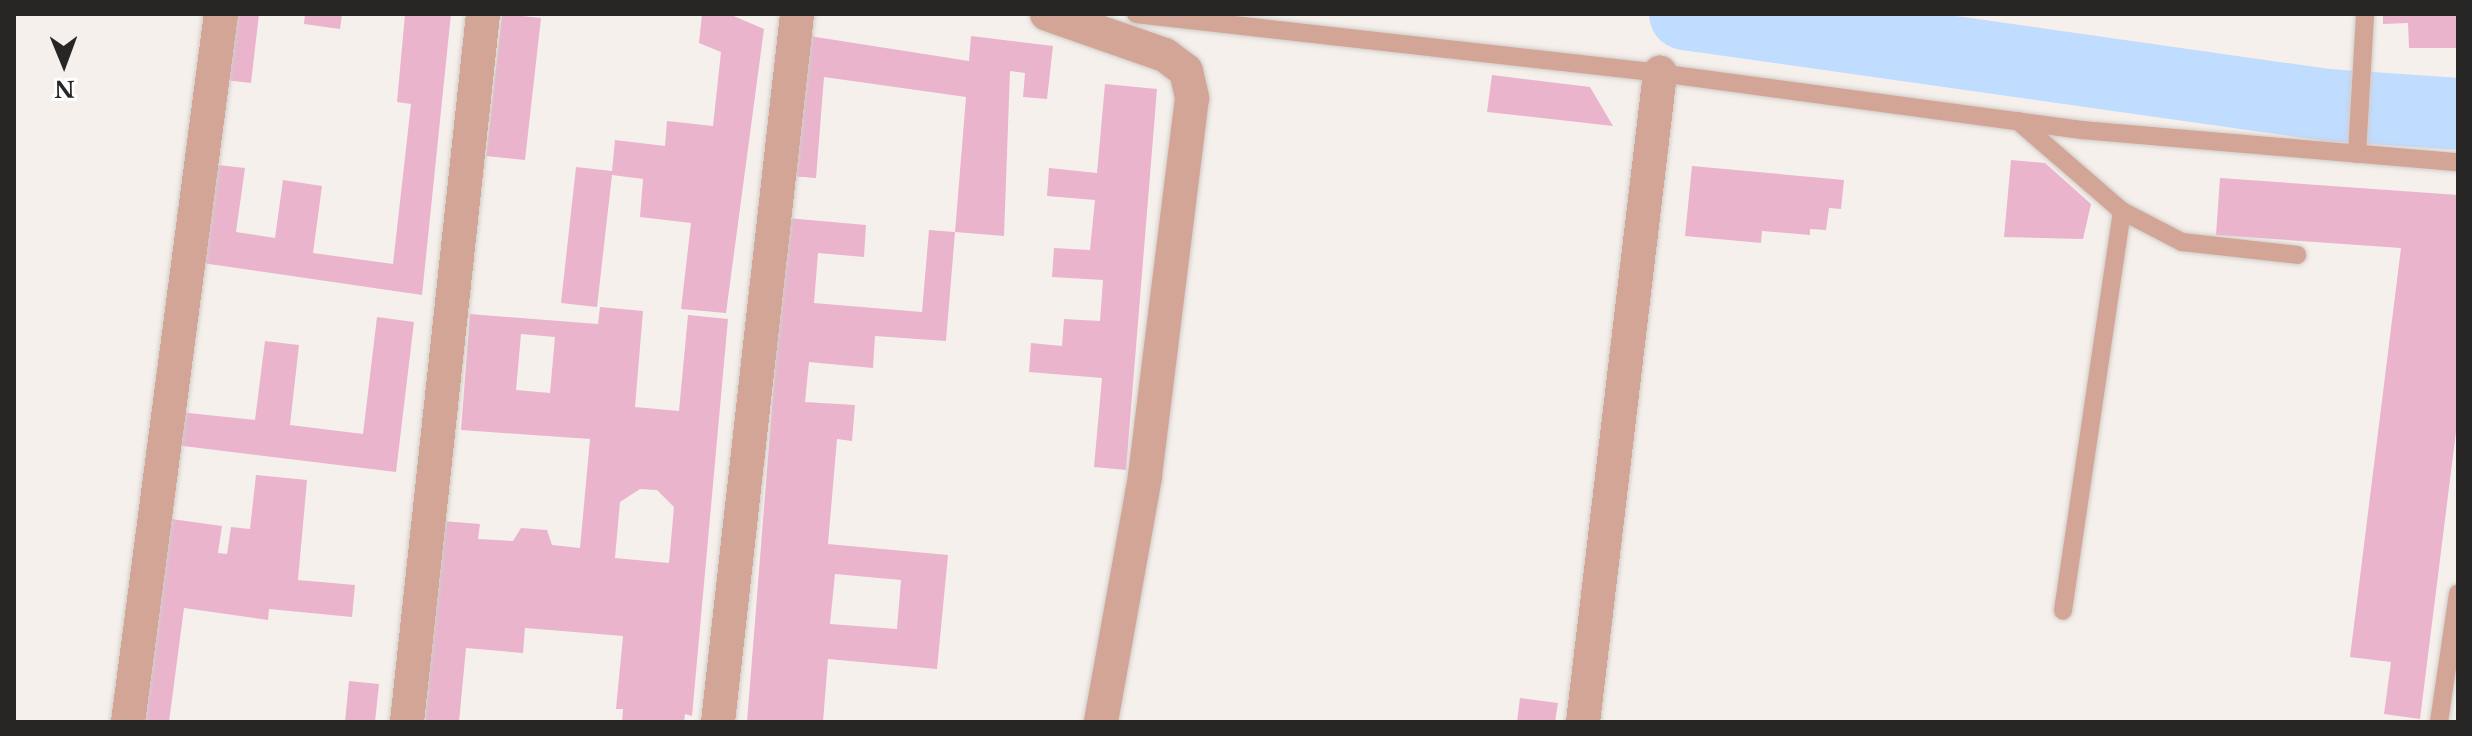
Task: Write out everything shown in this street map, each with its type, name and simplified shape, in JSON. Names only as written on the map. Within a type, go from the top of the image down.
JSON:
[{"type":"street","points":[[128,722],[221,14]]},
{"type":"street","points":[[407,722],[483,14]]},
{"type":"street","points":[[718,722],[797,14]]},
{"type":"street","points":[[1047,14],[1165,55],[1186,71],[1192,98],[1145,477],[1101,722]]},
{"type":"street","points":[[1583,722],[1660,73]]},
{"type":"lane","points":[[1136,14],[1660,73],[2018,121],[2357,146],[2458,162]]},
{"type":"lane","points":[[2357,146],[2365,14]]},
{"type":"lane","points":[[2018,121],[2122,211],[2182,242],[2297,255]]},
{"type":"lane","points":[[2063,611],[2122,211]]},
{"type":"lane","points":[[2439,722],[2458,593]]},
{"type":"building","points":[[223,14],[259,14],[251,83],[216,79]]},
{"type":"building","points":[[305,14],[342,14],[340,29],[304,24]]},
{"type":"building","points":[[405,14],[451,14],[422,295],[195,262],[209,164],[245,168],[236,232],[275,238],[283,180],[322,186],[313,253],[393,264],[411,104],[397,102]]},
{"type":"building","points":[[502,14],[541,18],[525,160],[486,156]]},
{"type":"building","points":[[702,14],[729,14],[764,29],[726,313],[681,309],[691,223],[640,217],[643,179],[612,175],[597,307],[561,303],[576,167],[612,171],[615,140],[665,146],[667,121],[713,126],[721,52],[699,43]]},
{"type":"building","points":[[2383,14],[2458,14],[2458,48],[2409,48],[2408,23],[2383,24]]},
{"type":"building","points":[[803,35],[969,61],[971,36],[1053,46],[1047,99],[1023,97],[1025,73],[1010,71],[1004,236],[955,232],[966,97],[824,77],[816,178],[790,176]]},
{"type":"building","points":[[1492,75],[1590,87],[1613,126],[1487,112]]},
{"type":"building","points":[[1105,84],[1157,89],[1126,470],[1094,467],[1102,378],[1029,372],[1031,343],[1062,346],[1064,319],[1100,321],[1103,280],[1052,277],[1054,248],[1090,250],[1095,200],[1047,196],[1049,168],[1097,173]]},
{"type":"building","points":[[2011,160],[2045,163],[2091,204],[2083,239],[2004,237]]},
{"type":"building","points":[[1692,166],[1844,180],[1841,209],[1829,208],[1826,230],[1810,229],[1810,235],[1762,231],[1761,243],[1685,236]]},
{"type":"building","points":[[2220,178],[2458,195],[2458,416],[2420,719],[2384,714],[2391,662],[2350,657],[2401,248],[2216,235]]},
{"type":"building","points":[[787,218],[866,225],[864,257],[818,253],[814,303],[922,312],[929,230],[955,232],[946,341],[875,336],[873,368],[809,362],[805,402],[855,405],[852,441],[837,439],[828,544],[948,555],[937,669],[828,659],[823,722],[747,722]],"holes":[[[835,574],[901,580],[897,629],[830,624]]]},
{"type":"building","points":[[600,307],[643,311],[635,407],[679,411],[688,315],[728,319],[692,716],[685,714],[684,722],[622,722],[623,709],[616,709],[623,636],[525,628],[523,653],[466,648],[459,722],[425,722],[442,521],[480,524],[478,539],[513,541],[521,528],[547,530],[552,545],[580,548],[590,439],[461,430],[470,314],[598,324]],"holes":[[[521,334],[555,337],[550,393],[516,390]],[[640,489],[657,490],[674,507],[669,563],[615,558],[620,502]]]},
{"type":"building","points":[[377,317],[414,322],[396,472],[175,445],[179,412],[255,420],[265,341],[299,345],[290,425],[363,434]]},
{"type":"building","points":[[256,475],[307,480],[298,580],[355,585],[352,617],[269,609],[268,620],[184,608],[169,722],[129,722],[157,517],[222,526],[218,553],[227,554],[231,527],[250,529]]},
{"type":"building","points":[[349,681],[379,684],[375,722],[345,722]]},
{"type":"building","points":[[1520,698],[1558,703],[1555,722],[1517,722]]},
{"type":"waterway","points":[[1685,14],[2327,105],[2458,114]]}]
